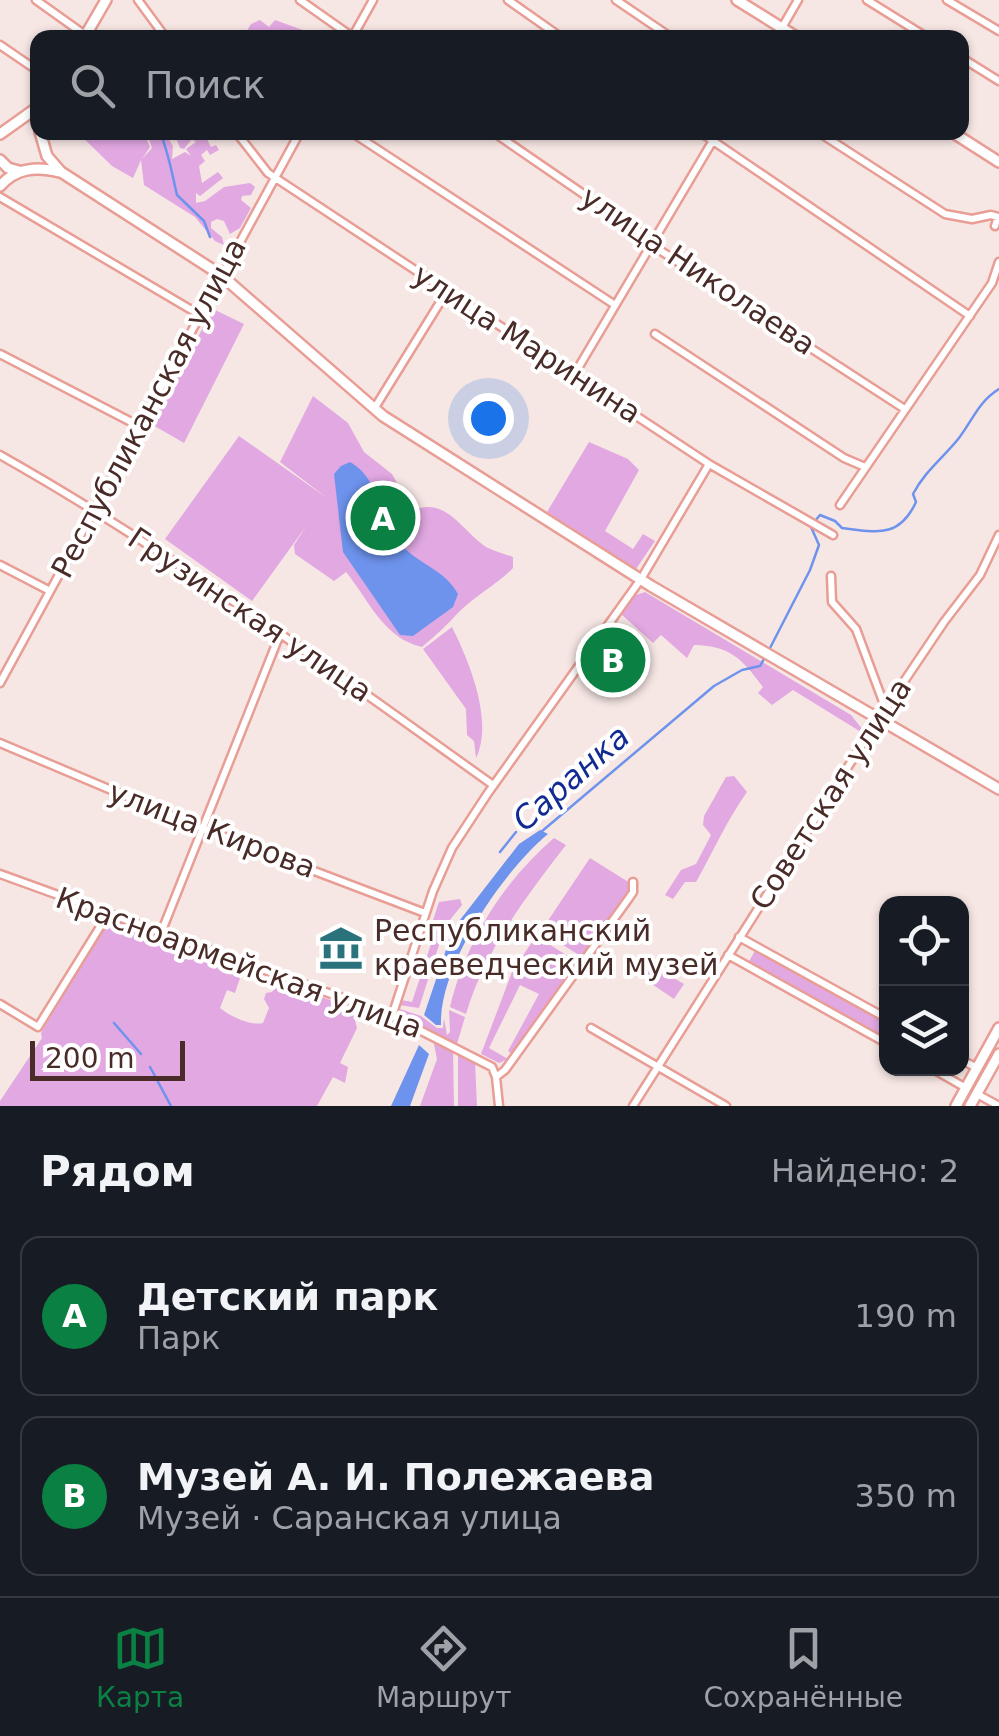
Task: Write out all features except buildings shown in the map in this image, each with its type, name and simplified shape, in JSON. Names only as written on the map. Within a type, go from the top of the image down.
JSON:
[{"type":"main road","points":[[88,30],[106,0]]},
{"type":"main road","points":[[737,0],[785,30]]},
{"type":"main road","points":[[6,127],[30,112]]},
{"type":"main road","points":[[42,140],[51,161],[62,172],[221,275],[374,409],[640,579],[999,789]]},
{"type":"main road","points":[[965,140],[999,162]]},
{"type":"main road","points":[[0,186],[40,160],[44,147]]},
{"type":"main road","points":[[0,162],[8,168],[62,172]]},
{"type":"main road","points":[[0,162],[0,178]]},
{"type":"main road","points":[[956,1106],[999,1028]]},
{"type":"main road","points":[[970,1106],[993,1076],[999,1054]]},
{"type":"main road","points":[[977,1068],[993,1076]]},
{"type":"main road","points":[[966,1088],[977,1094]]},
{"type":"street","points":[[36,0],[77,30]]},
{"type":"street","points":[[138,0],[160,30]]},
{"type":"street","points":[[300,0],[343,30]]},
{"type":"street","points":[[357,30],[372,0]]},
{"type":"street","points":[[508,0],[551,30]]},
{"type":"street","points":[[616,0],[660,30]]},
{"type":"street","points":[[782,28],[798,0]]},
{"type":"street","points":[[866,0],[915,30]]},
{"type":"street","points":[[947,0],[999,32]]},
{"type":"street","points":[[0,45],[30,66]]},
{"type":"street","points":[[969,62],[999,81]]},
{"type":"street","name":"улица Маринина","points":[[242,140],[264,170],[275,178],[709,464],[833,535]]},
{"type":"street","name":"Республиканская улица","points":[[0,683],[296,140]]},
{"type":"street","points":[[363,140],[615,304]]},
{"type":"street","name":"улица Николаева","points":[[505,140],[904,408]]},
{"type":"street","points":[[830,140],[946,214],[972,219],[990,215],[998,218],[995,226]]},
{"type":"street","points":[[574,374],[712,141],[970,316]]},
{"type":"street","points":[[0,197],[200,315]]},
{"type":"street","points":[[840,505],[992,284],[999,262]]},
{"type":"street","points":[[374,409],[447,291]]},
{"type":"street","points":[[655,334],[865,468]]},
{"type":"street","points":[[0,354],[139,426]]},
{"type":"street","name":"Грузинская улица","points":[[0,455],[94,509],[280,634],[493,785]]},
{"type":"street","points":[[392,1016],[425,913],[452,848],[640,579],[709,464]]},
{"type":"street","name":"Советская улица","points":[[633,1106],[877,720],[980,576],[999,535]]},
{"type":"street","points":[[0,565],[50,591]]},
{"type":"street","points":[[831,576],[832,602],[856,629],[885,708]]},
{"type":"street","points":[[161,933],[280,634]]},
{"type":"street","name":"улица Кирова","points":[[0,743],[200,828],[425,913]]},
{"type":"street","name":"Красноармейская улица","points":[[0,874],[392,1016],[489,1064],[496,1077]]},
{"type":"street","points":[[499,1106],[496,1077],[506,1070],[634,892],[632,882]]},
{"type":"street","points":[[0,1004],[38,1027],[108,914]]},
{"type":"street","points":[[739,937],[879,1014]]},
{"type":"street","points":[[728,955],[879,1039]]},
{"type":"street","points":[[591,1028],[726,1106]]},
{"type":"street","points":[[969,1064],[977,1068]]},
{"type":"street","points":[[946,1076],[966,1088]]},
{"type":"street","points":[[977,1094],[999,1106]]},
{"type":"shaded area","points":[[260,20],[269,27],[275,20],[303,30],[247,30]]},
{"type":"shaded area","points":[[85,140],[147,140],[150,147],[142,159],[152,148],[149,140],[169,140],[172,159],[185,152],[191,156],[186,149],[196,142],[193,140],[208,140],[219,150],[210,155],[207,150],[201,155],[205,161],[199,166],[202,183],[218,172],[223,178],[200,196],[196,193],[196,203],[224,187],[250,183],[255,187],[251,195],[242,196],[241,200],[251,208],[240,228],[230,234],[224,221],[211,222],[224,245],[215,241],[195,217],[144,185],[141,160],[133,178],[112,166]]},
{"type":"shaded area","points":[[177,140],[191,140],[184,149]]},
{"type":"shaded area","points":[[213,309],[244,324],[184,443],[151,424]]},
{"type":"shaded area","points":[[313,396],[348,423],[364,452],[392,474],[417,509],[428,507],[447,513],[488,548],[513,557],[513,568],[422,647],[387,627],[346,572],[334,581],[295,554],[294,545],[307,525],[252,601],[165,539],[239,436],[327,498],[280,462]]},
{"type":"shaded area","points":[[589,442],[628,459],[639,470],[605,531],[633,549],[643,534],[655,541],[636,569],[547,512]]},
{"type":"shaded area","points":[[645,592],[851,715],[863,730],[793,690],[772,705],[758,693],[763,687],[749,669],[727,651],[694,645],[687,658],[661,635],[653,643],[621,614],[636,595]]},
{"type":"shaded area","points":[[452,627],[472,674],[481,709],[481,743],[476,758],[474,741],[467,735],[466,709],[423,649]]},
{"type":"shaded area","points":[[734,776],[747,792],[696,882],[685,882],[673,899],[665,895],[681,870],[696,864],[711,835],[703,825],[704,816],[726,777]]},
{"type":"shaded area","points":[[554,838],[566,845],[495,946],[466,1014],[450,1007],[466,959],[489,914],[518,874]]},
{"type":"shaded area","points":[[590,858],[630,883],[626,897],[582,957],[541,931]]},
{"type":"shaded area","points":[[460,899],[462,905],[445,926],[419,1008],[399,1005],[401,1000],[412,1002],[435,932],[430,929],[439,902]]},
{"type":"shaded area","points":[[115,920],[238,965],[242,972],[235,993],[227,990],[220,1008],[240,1020],[263,1023],[269,1008],[264,999],[266,993],[280,982],[352,1008],[357,1028],[340,1063],[348,1067],[345,1083],[333,1077],[317,1106],[0,1106],[103,927]]},
{"type":"shaded area","points":[[536,936],[579,963],[513,1055],[508,1051],[539,994],[520,985],[489,1048],[508,1059],[499,1063],[481,1054],[512,972]]},
{"type":"shaded area","points":[[756,949],[879,1017],[879,1036],[748,963]]},
{"type":"shaded area","points":[[652,965],[684,984],[674,999],[643,978]]},
{"type":"shaded area","points":[[400,1009],[421,1016],[437,1028],[443,1028],[444,1018],[447,1035],[449,1010],[465,1017],[457,1044],[396,1013]]},
{"type":"shaded area","points":[[433,1039],[453,1050],[454,1106],[420,1106],[437,1059]]},
{"type":"shaded area","points":[[458,1052],[475,1061],[477,1106],[458,1106]]},
{"type":"water","points":[[350,462],[367,478],[399,542],[445,578],[458,594],[453,607],[413,636],[400,635],[343,552],[334,474]]},
{"type":"water","points":[[540,830],[548,834],[512,871],[462,948],[443,1001],[441,1025],[436,1025],[424,1015],[453,929],[519,844]]},
{"type":"water","points":[[419,1045],[429,1054],[410,1106],[391,1106]]},
{"type":"waterway","points":[[163,140],[177,195],[204,221],[210,237]]},
{"type":"waterway","name":"Саранка","points":[[815,521],[820,515],[842,528],[894,528],[916,502],[913,494],[923,478],[959,438],[981,405],[999,389]]},
{"type":"waterway","name":"Саранка","points":[[769,650],[819,545],[811,527]]},
{"type":"waterway","name":"Саранка","points":[[541,832],[714,686],[742,670],[760,666],[765,657]]},
{"type":"waterway","points":[[500,852],[516,832]]},
{"type":"waterway","points":[[114,1023],[141,1054]]},
{"type":"waterway","points":[[150,1067],[155,1076]]},
{"type":"waterway","points":[[157,1080],[171,1106]]},
{"type":"place","name":"Детский парк","points":[[383,518]]},
{"type":"place","name":"Музей А. И. Полежаева","points":[[613,660]]},
{"type":"place","name":"Республиканский краеведческий музей","points":[[341,948]]}]
